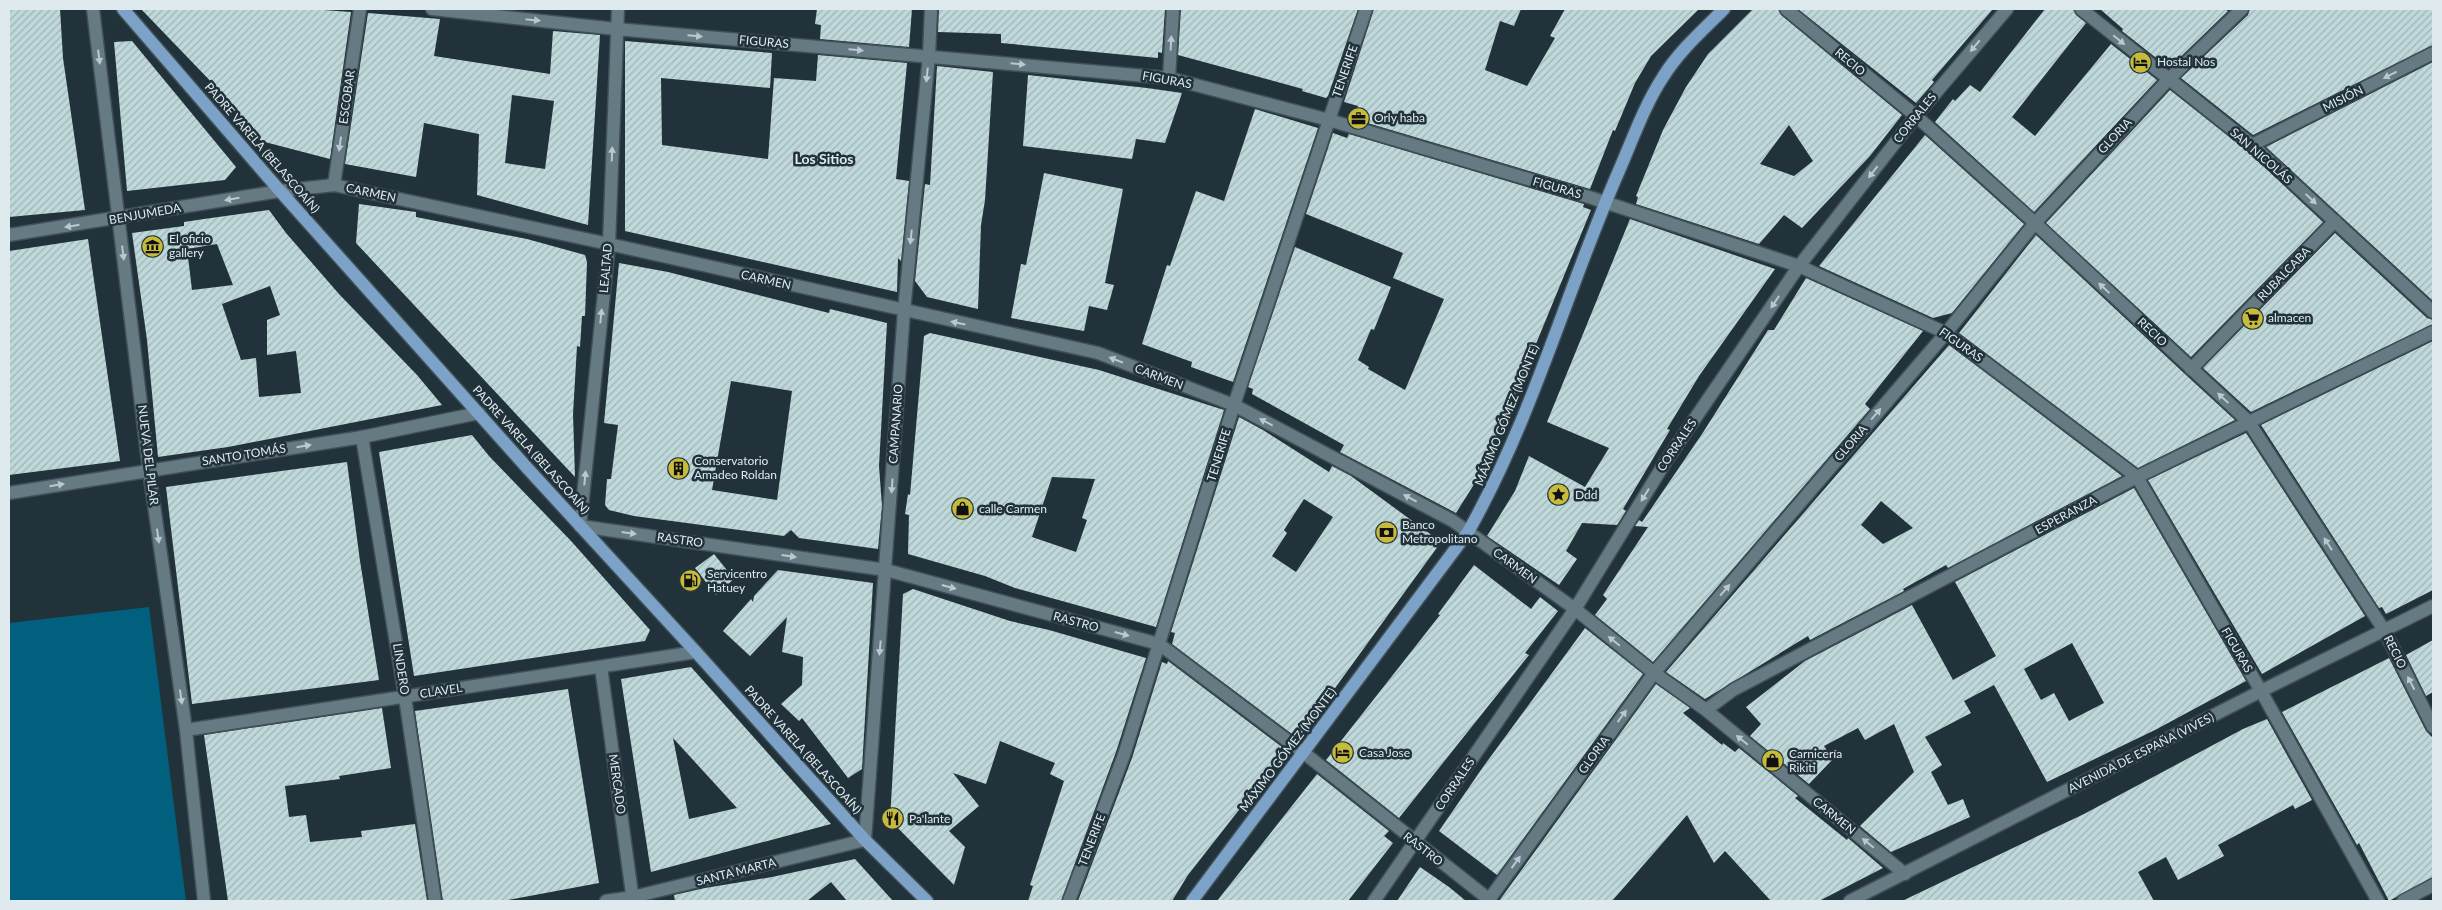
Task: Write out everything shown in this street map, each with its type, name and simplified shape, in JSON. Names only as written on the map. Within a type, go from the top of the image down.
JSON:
[{"type":"main road","name":"PADRE VARELA (BELASCOAÍN)","points":[[124,9],[280,191],[580,526],[865,840],[927,901]]},
{"type":"main road","name":"MÁXIMO GÓMEZ (MONTE)","points":[[1192,901],[1468,532],[1490,493],[1523,418],[1605,203],[1662,78],[1724,9]]},
{"type":"street","name":"NUEVA DEL PILAR","points":[[92,9],[149,470],[186,730],[204,901]]},
{"type":"street","name":"ESCOBAR","points":[[334,185],[360,9]]},
{"type":"street","name":"FIGURAS","points":[[432,9],[616,29],[1169,78],[1329,120],[1605,203],[1799,266],[1946,333],[2137,477],[2261,691],[2378,901]]},
{"type":"street","name":"LEALTAD","points":[[580,526],[608,244],[618,9]]},
{"type":"street","name":"CAMPANARIO","points":[[865,840],[904,311],[929,56],[931,9]]},
{"type":"street","points":[[1169,78],[1173,9]]},
{"type":"street","name":"TENERIFE","points":[[1069,901],[1124,754],[1234,406],[1366,9]]},
{"type":"street","name":"RECIO","points":[[1786,9],[1916,116],[2035,223],[2248,421],[2384,630],[2433,727]]},
{"type":"street","name":"CORRALES","points":[[1374,901],[1575,609],[1666,461],[1799,266],[1916,116],[2007,9]]},
{"type":"street","name":"SAN NICOLÁS","points":[[2081,9],[2252,145],[2433,312]]},
{"type":"street","name":"GLORIA","points":[[1489,901],[1654,673],[1946,333],[2035,223],[2168,80],[2242,9]]},
{"type":"street","name":"MISIÓN","points":[[2252,145],[2433,53]]},
{"type":"street","name":"CARMEN","points":[[280,191],[334,185],[1098,353],[1234,406],[1453,521],[1575,609],[1654,673],[1706,710],[1906,874]]},
{"type":"street","name":"BENJUMEDA","points":[[9,235],[280,191]]},
{"type":"street","name":"RUBALCABA","points":[[2191,369],[2335,222]]},
{"type":"street","name":"ESPERANZA","points":[[1706,710],[1733,690],[2137,477],[2433,332]]},
{"type":"street","name":"SANTO TOMÁS","points":[[9,493],[362,437],[479,413]]},
{"type":"street","name":"LINDERO","points":[[362,437],[405,697],[435,901]]},
{"type":"street","name":"RASTRO","points":[[580,526],[886,570],[1159,644],[1304,753],[1414,843],[1489,901]]},
{"type":"street","name":"AVENIDA DE ESPAÑA (VIVES)","points":[[1852,901],[2261,691],[2433,606]]},
{"type":"street","name":"CLAVEL","points":[[186,730],[696,652]]},
{"type":"street","name":"MERCADO","points":[[601,667],[633,899]]},
{"type":"street","name":"SANTA MARTA","points":[[606,901],[633,899],[865,840]]},
{"type":"street","points":[[2404,901],[2433,885]]},
{"type":"shaded area","points":[[149,607],[186,901],[9,901],[9,623]]},
{"type":"building","points":[[9,9],[60,9],[63,58],[85,210],[9,217]]},
{"type":"building","points":[[141,9],[310,9],[351,12],[330,159],[261,141],[219,90]]},
{"type":"building","points":[[817,9],[912,9],[909,47],[820,39],[821,25],[815,24]]},
{"type":"building","points":[[939,9],[1165,9],[1162,53],[1158,52],[1158,58],[1001,43],[1001,34],[938,32]]},
{"type":"building","points":[[1181,9],[1358,9],[1326,98],[1302,91],[1303,89],[1178,55]]},
{"type":"building","points":[[1374,9],[1521,9],[1514,26],[1500,21],[1485,70],[1527,86],[1555,38],[1550,36],[1565,9],[1699,9],[1651,56],[1635,83],[1615,131],[1613,130],[1590,189],[1354,119],[1358,106],[1344,102]]},
{"type":"building","points":[[1753,9],[1778,9],[1781,15],[1902,115],[1870,156],[1802,228],[1784,215],[1759,244],[1636,204],[1638,197],[1636,196],[1663,130],[1686,87],[1708,54]],"holes":[[[1789,125],[1813,161],[1794,176],[1760,164]]]},
{"type":"building","points":[[1798,9],[1993,9],[1932,80],[1934,82],[1916,103]]},
{"type":"building","points":[[2045,9],[2073,9],[2076,15],[2086,23],[2012,117],[2035,136],[2111,44],[2157,80],[2034,212],[1935,122],[1953,99],[1955,101],[1970,85],[1980,92]]},
{"type":"building","points":[[2100,9],[2224,9],[2228,11],[2169,68],[2122,31],[2123,29]]},
{"type":"building","points":[[2250,9],[2433,9],[2433,45],[2253,135],[2181,78],[2248,15]]},
{"type":"building","points":[[368,13],[440,19],[434,56],[550,74],[553,31],[600,35],[588,225],[477,195],[479,134],[424,123],[416,177],[345,164]],"holes":[[[512,95],[554,101],[545,169],[505,163]]]},
{"type":"building","points":[[132,41],[236,167],[225,180],[127,191],[114,42]]},
{"type":"building","points":[[625,41],[772,53],[770,88],[661,78],[662,145],[768,159],[774,78],[816,81],[818,55],[907,63],[896,179],[909,181],[901,261],[898,258],[897,292],[625,231]]},
{"type":"building","points":[[2433,62],[2433,301],[2266,147]]},
{"type":"building","points":[[937,66],[993,72],[985,200],[981,225],[978,309],[927,297],[915,281],[925,184],[930,185]]},
{"type":"building","points":[[1028,75],[1182,93],[1165,143],[1136,139],[1132,159],[1023,146]]},
{"type":"building","points":[[2170,90],[2247,151],[2323,222],[2191,357],[2046,223]]},
{"type":"building","points":[[1255,109],[1318,128],[1233,382],[1191,367],[1192,362],[1142,344],[1167,265],[1170,266],[1196,191],[1224,201]]},
{"type":"building","points":[[1333,133],[1347,138],[1349,134],[1584,204],[1583,207],[1591,210],[1501,429],[1473,486],[1456,513],[1340,452],[1344,445],[1252,394],[1253,389],[1248,387],[1295,247],[1391,287],[1374,330],[1371,329],[1358,360],[1369,367],[1368,369],[1405,390],[1444,299],[1393,278],[1403,253],[1306,214]]},
{"type":"building","points":[[1925,135],[2024,224],[1952,313],[1933,318],[1819,266]]},
{"type":"building","points":[[1044,173],[1123,189],[1105,283],[1114,285],[1107,310],[1089,306],[1084,331],[1011,318],[1021,264],[1026,265]]},
{"type":"building","points":[[359,204],[416,212],[416,217],[527,239],[585,255],[587,262],[585,316],[582,316],[580,347],[577,346],[573,414],[575,477],[356,243]]},
{"type":"building","points":[[269,210],[286,233],[339,294],[417,375],[442,405],[228,447],[158,457],[147,340],[132,233],[184,226],[184,222]],"holes":[[[217,244],[233,285],[192,290],[187,249]],[[270,286],[280,315],[267,320],[267,355],[296,351],[301,393],[259,397],[256,358],[241,360],[222,304]]]},
{"type":"building","points":[[1630,219],[1775,269],[1699,376],[1667,429],[1670,430],[1623,509],[1626,511],[1617,525],[1582,523],[1566,551],[1577,559],[1559,585],[1487,536],[1515,491],[1529,456],[1585,487],[1609,448],[1547,422]]},
{"type":"building","points":[[2335,233],[2427,318],[2433,320],[2433,324],[2251,412],[2203,368]]},
{"type":"building","points":[[2036,235],[2235,420],[2138,468],[1959,333]]},
{"type":"building","points":[[88,239],[120,461],[9,475],[9,251]]},
{"type":"building","points":[[619,263],[668,272],[829,313],[830,309],[887,323],[879,466],[882,506],[878,549],[799,538],[791,530],[784,536],[634,516],[609,510],[605,505],[607,479],[611,479],[618,425],[604,423]],"holes":[[[731,381],[792,391],[777,500],[712,490]]]},
{"type":"building","points":[[1806,278],[1923,331],[1865,404],[1870,409],[1653,662],[1595,615],[1607,599],[1603,595],[1648,527],[1635,526],[1639,520],[1642,522],[1702,434],[1768,330],[1774,330]]},
{"type":"building","points":[[930,333],[1099,370],[1224,410],[1156,627],[1015,588],[985,576],[908,554],[909,515],[905,514],[908,494],[910,495],[924,336]],"holes":[[[1052,477],[1095,479],[1082,518],[1087,520],[1076,552],[1032,537]]]},
{"type":"building","points":[[2433,341],[2433,590],[2386,614],[2382,607],[2379,608],[2261,425]]},
{"type":"building","points":[[1949,345],[2122,476],[1948,568],[1946,565],[1903,589],[1904,591],[1810,640],[1808,636],[1705,699],[1666,672]],"holes":[[[1881,501],[1913,528],[1883,544],[1861,525]]]},
{"type":"building","points":[[1239,417],[1329,472],[1332,466],[1351,476],[1441,542],[1301,735],[1299,734],[1296,737],[1172,644],[1175,633],[1171,632]],"holes":[[[1304,499],[1333,517],[1296,572],[1272,556],[1287,533],[1284,530]]]},
{"type":"building","points":[[2246,433],[2365,616],[2262,674],[2148,480]]},
{"type":"building","points":[[472,435],[489,456],[572,542],[650,630],[645,641],[414,676],[379,452]]},
{"type":"building","points":[[347,462],[360,561],[379,680],[192,704],[166,487]]},
{"type":"building","points":[[2134,488],[2246,681],[2155,730],[2047,782],[1994,685],[1964,701],[1971,713],[1925,737],[1942,765],[1931,772],[1948,805],[1963,799],[1970,817],[1891,852],[1860,826],[1914,772],[1894,724],[1865,740],[1858,728],[1824,746],[1833,759],[1809,784],[1750,736],[1761,724],[1746,707],[1805,661],[1912,605],[1953,680],[1996,656],[1955,582]],"holes":[[[2072,643],[2104,703],[2069,721],[2054,693],[2041,700],[2024,669]]]},
{"type":"building","points":[[714,554],[734,579],[716,595],[695,568]]},
{"type":"building","points":[[1474,565],[1531,609],[1540,597],[1558,611],[1525,653],[1529,655],[1399,818],[1326,760],[1440,615],[1438,614]]},
{"type":"building","points":[[778,570],[873,583],[862,769],[848,778],[802,718],[799,721],[781,704],[802,685],[803,657],[782,652],[787,617],[750,656],[723,631],[751,599],[753,602],[754,596]]},
{"type":"building","points":[[913,589],[1010,621],[1049,630],[1146,658],[1116,752],[1061,901],[1028,901],[1033,886],[1030,885],[1064,781],[1050,774],[1055,763],[1000,741],[986,784],[953,773],[979,806],[949,831],[965,847],[954,885],[890,820],[903,594]]},
{"type":"building","points":[[1585,628],[1643,674],[1497,875],[1439,831],[1483,767]]},
{"type":"building","points":[[2433,640],[2433,692],[2426,696],[2406,655]]},
{"type":"building","points":[[2389,658],[2426,731],[2433,738],[2433,877],[2389,901],[2359,843],[2357,845],[2282,712]]},
{"type":"building","points":[[1168,661],[1286,750],[1188,875],[1172,901],[1078,901],[1132,758],[1162,662],[1167,664]]},
{"type":"building","points":[[691,667],[831,824],[651,872],[621,679]],"holes":[[[673,738],[737,808],[689,819]]]},
{"type":"building","points":[[1656,684],[1690,708],[1683,713],[1722,745],[1723,743],[1735,752],[1739,748],[1798,796],[1795,798],[1847,840],[1848,838],[1883,868],[1819,901],[1771,901],[1725,851],[1714,863],[1687,815],[1612,901],[1499,901]]},
{"type":"building","points":[[568,689],[599,883],[502,901],[443,901],[415,711]]},
{"type":"building","points":[[382,708],[391,768],[339,776],[340,779],[285,786],[289,817],[306,815],[310,842],[362,837],[361,831],[415,824],[427,901],[228,901],[204,735]]},
{"type":"building","points":[[2267,719],[2312,800],[2295,809],[2293,805],[2218,845],[2224,856],[2178,880],[2166,857],[2138,872],[2154,901],[1902,901],[2084,814],[2243,729]]},
{"type":"building","points":[[1317,774],[1389,831],[1384,836],[1393,843],[1348,901],[1217,901]]},
{"type":"building","points":[[855,859],[893,901],[847,901],[831,882],[807,901],[675,901],[674,895]]},
{"type":"building","points":[[1420,867],[1449,887],[1466,901],[1397,901]]},
{"type":"place","name":"Hostal Nos","points":[[2141,62]]},
{"type":"place","name":"Orly haba","points":[[1358,118]]},
{"type":"place","name":"El oficio gallery","points":[[153,246]]},
{"type":"place","name":"almacen","points":[[2252,318]]},
{"type":"place","name":"Conservatorio Amadeo Roldan","points":[[678,468]]},
{"type":"place","name":"Ddd","points":[[1559,495]]},
{"type":"place","name":"calle Carmen","points":[[963,509]]},
{"type":"place","name":"Banco Metropolitano","points":[[1386,532]]},
{"type":"place","name":"Servicentro Hatuey","points":[[691,581]]},
{"type":"place","name":"Casa Jose","points":[[1343,753]]},
{"type":"place","name":"Carnicería Rikiti","points":[[1773,761]]},
{"type":"place","name":"Pa'lante","points":[[893,819]]},
{"type":"district","name":"Los Sitios","points":[[824,159]]}]
